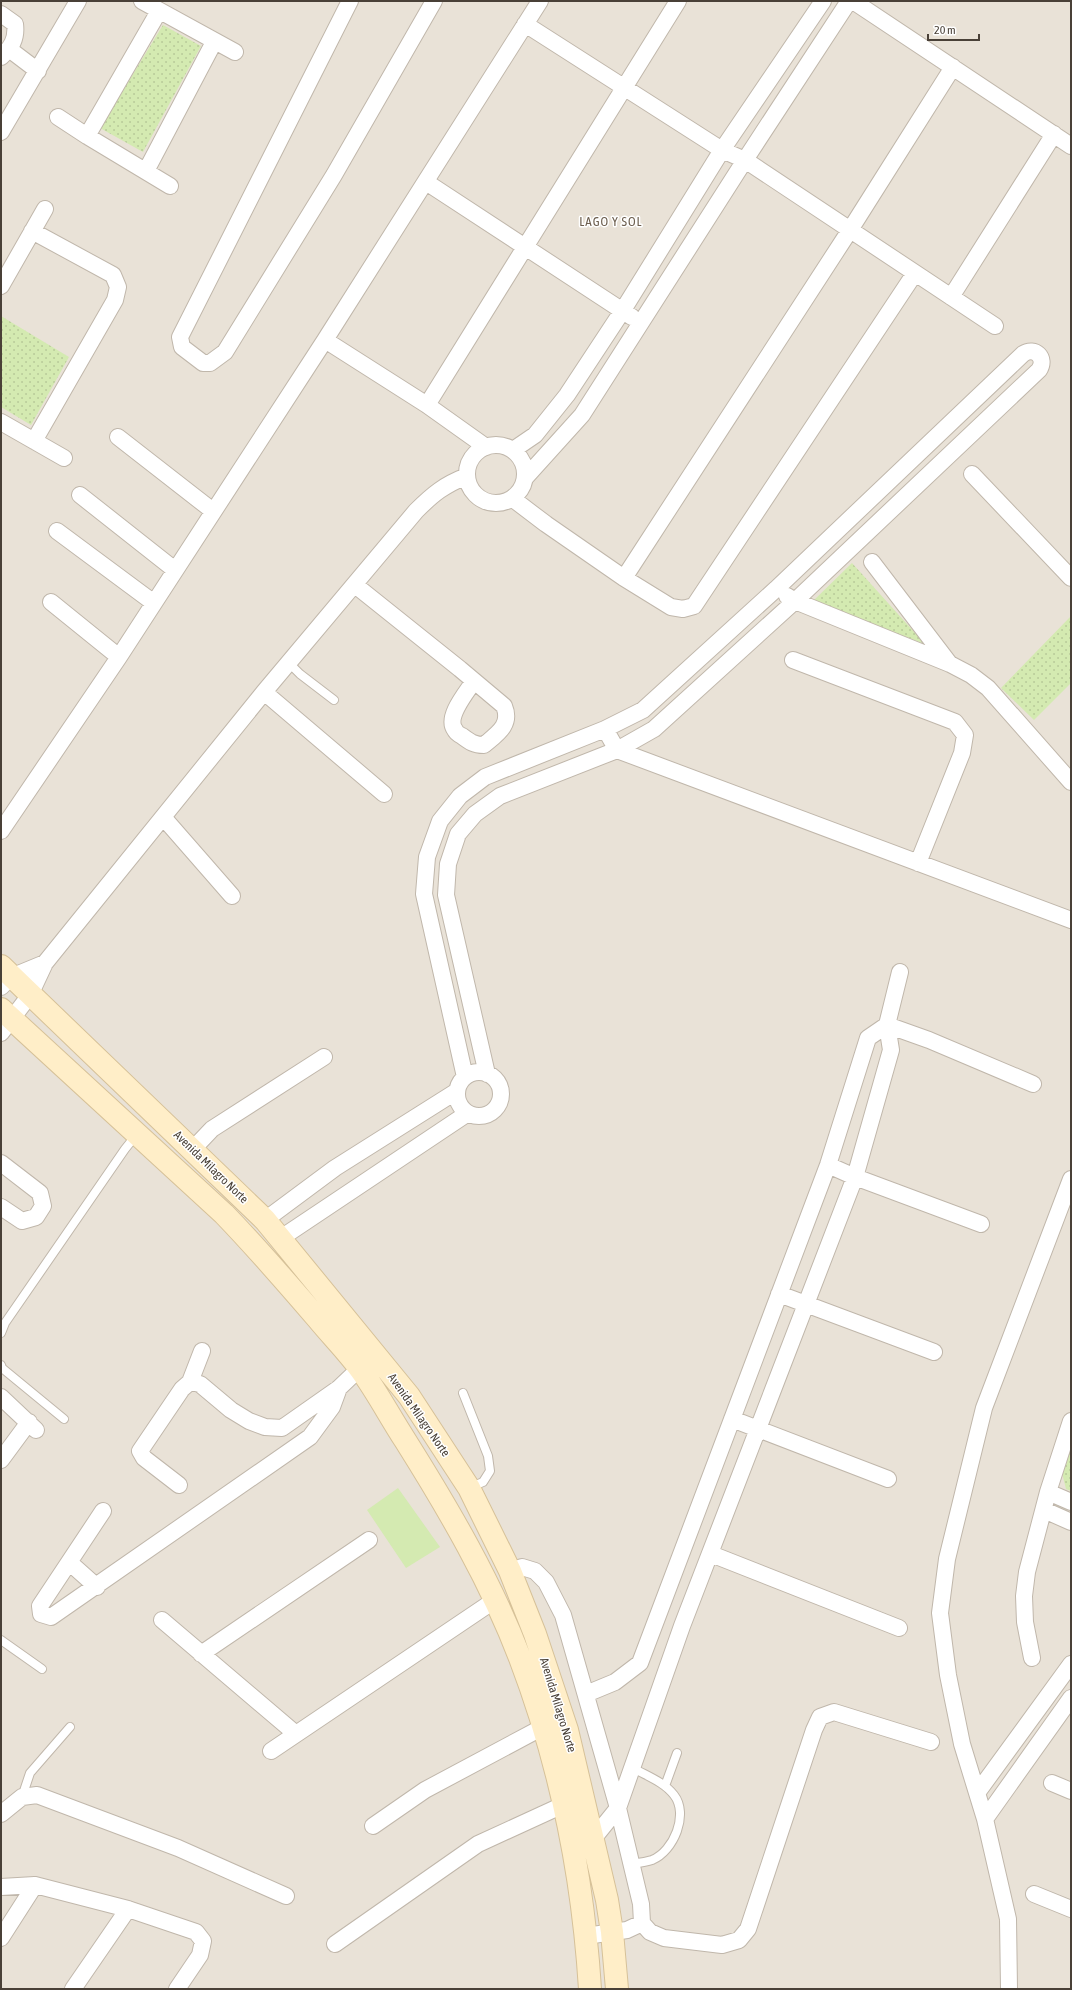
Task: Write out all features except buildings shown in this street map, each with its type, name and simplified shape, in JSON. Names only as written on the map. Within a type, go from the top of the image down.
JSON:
[{"type":"main road","name":"Avenida Milagro Norte","points":[[4,976],[30,995],[265,1220],[409,1396],[469,1488],[510,1571],[535,1634],[568,1730],[607,1900],[612,1932],[617,1989]]},
{"type":"main road","name":"Avenida Milagro Norte","points":[[4,1021],[138,1134],[244,1235],[360,1368],[442,1499],[495,1600],[520,1659],[543,1727],[563,1805],[576,1869],[586,1936],[590,1989]]},
{"type":"street","points":[[1,132],[78,1]]},
{"type":"street","points":[[142,1],[214,42],[235,52]]},
{"type":"street","points":[[350,1],[180,337],[182,347],[203,363],[210,362],[225,352],[334,175],[434,1]]},
{"type":"street","points":[[1,831],[176,570],[325,340],[540,1]]},
{"type":"street","points":[[427,405],[678,1]]},
{"type":"street","points":[[513,450],[535,435],[567,395],[623,310],[722,150],[823,1]]},
{"type":"street","points":[[526,477],[523,461],[513,450],[504,446],[495,445],[486,447],[472,458],[467,476],[472,491],[485,501],[500,504],[513,499],[522,489],[526,477],[582,415],[744,160],[849,1]]},
{"type":"street","points":[[854,1],[1071,146]]},
{"type":"street","points":[[87,136],[159,11]]},
{"type":"street","points":[[1,14],[15,24],[14,40],[5,53],[38,71]]},
{"type":"street","points":[[525,24],[722,150],[744,160],[995,326]]},
{"type":"street","points":[[146,171],[214,42]]},
{"type":"street","points":[[624,578],[850,230],[953,67]]},
{"type":"street","points":[[58,117],[170,186]]},
{"type":"street","points":[[952,297],[1054,134]]},
{"type":"street","points":[[426,182],[641,323]]},
{"type":"street","points":[[1,286],[45,209]]},
{"type":"street","points":[[32,231],[113,275],[118,287],[115,300],[34,441]]},
{"type":"street","points":[[513,499],[624,578],[676,609],[694,606],[915,273]]},
{"type":"street","points":[[325,340],[427,405],[486,447]]},
{"type":"street","points":[[465,1077],[424,894],[427,857],[440,821],[460,796],[485,777],[604,729],[643,710],[776,589],[1023,354],[1031,351],[1041,356],[1042,366],[1039,370],[795,601],[654,729],[617,750],[500,796],[474,814],[458,834],[448,864],[446,895],[487,1074]]},
{"type":"street","points":[[1,422],[64,458]]},
{"type":"street","points":[[118,438],[213,511]]},
{"type":"street","points":[[972,474],[1071,578]]},
{"type":"street","points":[[4,1021],[30,995],[45,963],[264,692],[416,511],[433,494],[447,484],[467,476]]},
{"type":"street","points":[[80,495],[176,570]]},
{"type":"street","points":[[57,531],[154,603]]},
{"type":"street","points":[[872,562],[950,664]]},
{"type":"street","points":[[355,585],[474,681]]},
{"type":"street","points":[[776,589],[795,601],[950,664],[971,675],[988,688],[1071,782]]},
{"type":"street","points":[[51,602],[119,657]]},
{"type":"street","points":[[793,660],[955,722],[963,731],[965,735],[962,753],[918,863]]},
{"type":"street","points":[[264,692],[384,794]]},
{"type":"street","points":[[604,729],[617,750],[1071,920]]},
{"type":"street","points":[[163,817],[232,896]]},
{"type":"street","points":[[4,976],[45,963]]},
{"type":"street","points":[[593,1839],[618,1808],[682,1626],[855,1177],[891,1050],[887,1025],[900,972]]},
{"type":"street","points":[[887,1025],[929,1040],[1033,1084]]},
{"type":"street","points":[[586,1694],[615,1682],[640,1663],[828,1165],[868,1038],[887,1025]]},
{"type":"street","points":[[193,1150],[212,1129],[324,1057]]},
{"type":"street","points":[[473,1073],[487,1074],[497,1081],[500,1088],[501,1097],[498,1105],[492,1112],[485,1115],[476,1116],[461,1108],[457,1100],[457,1091],[460,1083],[465,1077],[473,1073]]},
{"type":"street","points":[[265,1220],[335,1168],[457,1091]]},
{"type":"street","points":[[281,1238],[468,1113]]},
{"type":"street","points":[[1,1163],[40,1192],[43,1206],[36,1217],[22,1220],[1,1207]]},
{"type":"street","points":[[828,1165],[855,1177],[981,1224]]},
{"type":"street","points":[[1009,1989],[1008,1919],[986,1819],[962,1744],[948,1675],[940,1613],[947,1559],[984,1408],[1071,1179]]},
{"type":"street","points":[[779,1294],[934,1352]]},
{"type":"street","points":[[179,1485],[144,1458],[140,1451],[182,1389],[190,1382],[202,1351]]},
{"type":"street","points":[[190,1382],[200,1384],[231,1410],[249,1421],[265,1427],[282,1428],[339,1388],[360,1368]]},
{"type":"street","points":[[103,1511],[40,1606],[41,1614],[51,1618],[310,1437],[332,1407],[339,1388]]},
{"type":"street","points":[[1,1397],[32,1426],[1,1460]]},
{"type":"street","points":[[732,1419],[888,1479]]},
{"type":"street","points":[[1032,1658],[1025,1622],[1024,1596],[1027,1572],[1048,1492],[1071,1421]]},
{"type":"street","points":[[1048,1492],[1071,1502]]},
{"type":"street","points":[[1044,1510],[1071,1522]]},
{"type":"street","points":[[202,1654],[369,1540]]},
{"type":"street","points":[[710,1554],[899,1628]]},
{"type":"street","points":[[69,1562],[97,1587]]},
{"type":"street","points":[[510,1571],[522,1567],[535,1571],[546,1582],[563,1615],[618,1808],[641,1904],[642,1923],[650,1932],[664,1938],[722,1945],[739,1940],[748,1929],[814,1730],[820,1716],[834,1712],[931,1742]]},
{"type":"street","points":[[272,1751],[495,1600]]},
{"type":"street","points":[[658,1615],[682,1626]]},
{"type":"street","points":[[162,1620],[296,1734]]},
{"type":"street","points":[[978,1793],[1071,1664]]},
{"type":"street","points":[[986,1819],[1071,1698]]},
{"type":"street","points":[[373,1826],[425,1790],[543,1727]]},
{"type":"street","points":[[992,1772],[1006,1789]]},
{"type":"street","points":[[1052,1783],[1071,1791]]},
{"type":"street","points":[[1,1814],[22,1797],[37,1795],[178,1848],[286,1896]]},
{"type":"street","points":[[335,1944],[478,1844],[563,1805]]},
{"type":"street","points":[[1,1887],[35,1886],[128,1909],[196,1932],[203,1941],[200,1955],[177,1989]]},
{"type":"street","points":[[1,1938],[35,1886]]},
{"type":"street","points":[[1034,1894],[1071,1909]]},
{"type":"street","points":[[73,1989],[128,1909]]},
{"type":"street","points":[[586,1936],[627,1930],[642,1923]]},
{"type":"lane","points":[[289,663],[300,674],[334,700]]},
{"type":"lane","points":[[1,1333],[5,1323],[125,1149],[138,1134]]},
{"type":"lane","points":[[1,1365],[2,1368],[64,1419]]},
{"type":"lane","points":[[464,1393],[488,1456],[490,1471],[483,1482],[469,1488]]},
{"type":"lane","points":[[1,1640],[42,1669]]},
{"type":"lane","points":[[22,1797],[30,1773],[70,1727]]},
{"type":"lane","points":[[665,1786],[677,1753]]},
{"type":"lane","points":[[631,1864],[653,1860],[670,1846],[680,1821],[679,1802],[665,1786],[633,1768]]},
{"type":"shaded area","points":[[1,1],[1071,1],[1071,1989],[1,1989]]},
{"type":"green space","points":[[163,25],[201,46],[143,152],[100,128]]},
{"type":"green space","points":[[1,316],[69,357],[31,425],[1,407]]},
{"type":"green space","points":[[852,563],[925,644],[812,602]]},
{"type":"green space","points":[[1071,616],[1071,683],[1034,720],[1001,688]]},
{"type":"green space","points":[[1071,1443],[1071,1491],[1066,1489],[1062,1473]]},
{"type":"green space","points":[[398,1488],[440,1547],[406,1568],[367,1510]]},
{"type":"district","name":"LAGO Y SOL","points":[[611,221]]}]
